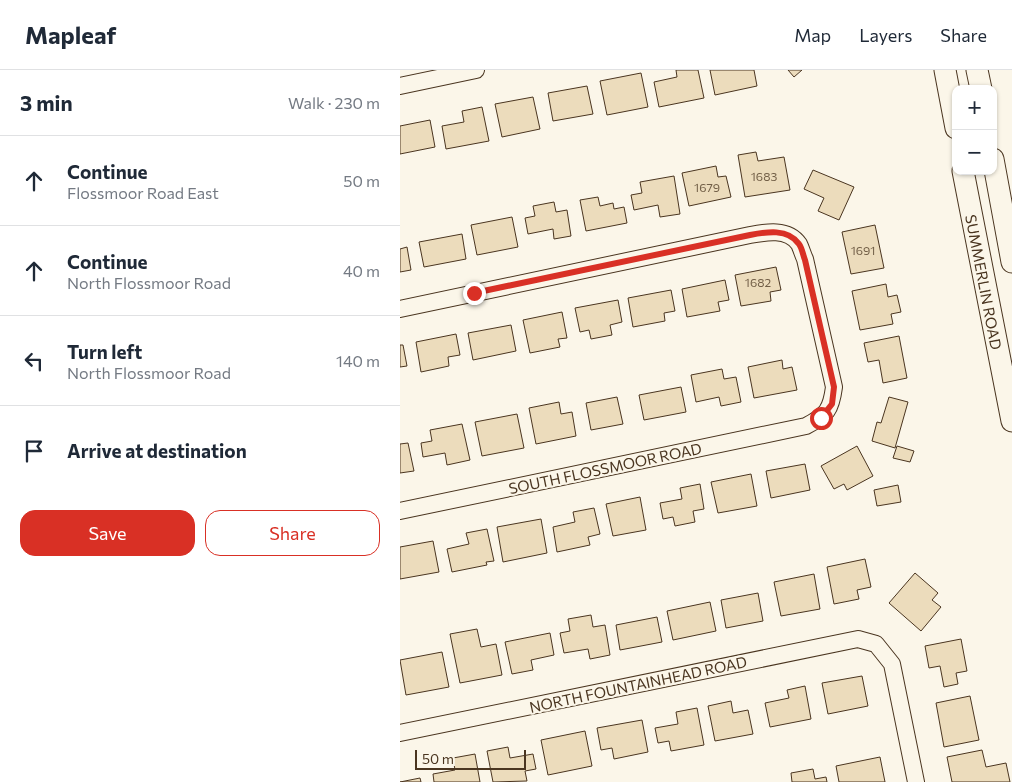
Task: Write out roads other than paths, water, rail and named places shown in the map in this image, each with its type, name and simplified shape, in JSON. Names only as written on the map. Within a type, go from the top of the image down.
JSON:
[{"type":"main road","points":[[946,70],[952,105]]},
{"type":"main road","points":[[977,70],[980,85]]},
{"type":"main road","name":"SUMMERLIN ROAD","points":[[964,175],[1012,422]]},
{"type":"main road","name":"SUMMERLIN ROAD","points":[[996,175],[1012,262]]},
{"type":"street","points":[[400,86],[476,70]]},
{"type":"street","name":"SOUTH FLOSSMOOR ROAD","points":[[400,309],[768,232],[784,233],[798,243],[805,260],[834,387],[832,404],[821,418],[809,424],[400,511]]},
{"type":"street","name":"NORTH FOUNTAINHEAD ROAD","points":[[400,733],[858,639],[876,644],[892,664],[916,782]]}]
